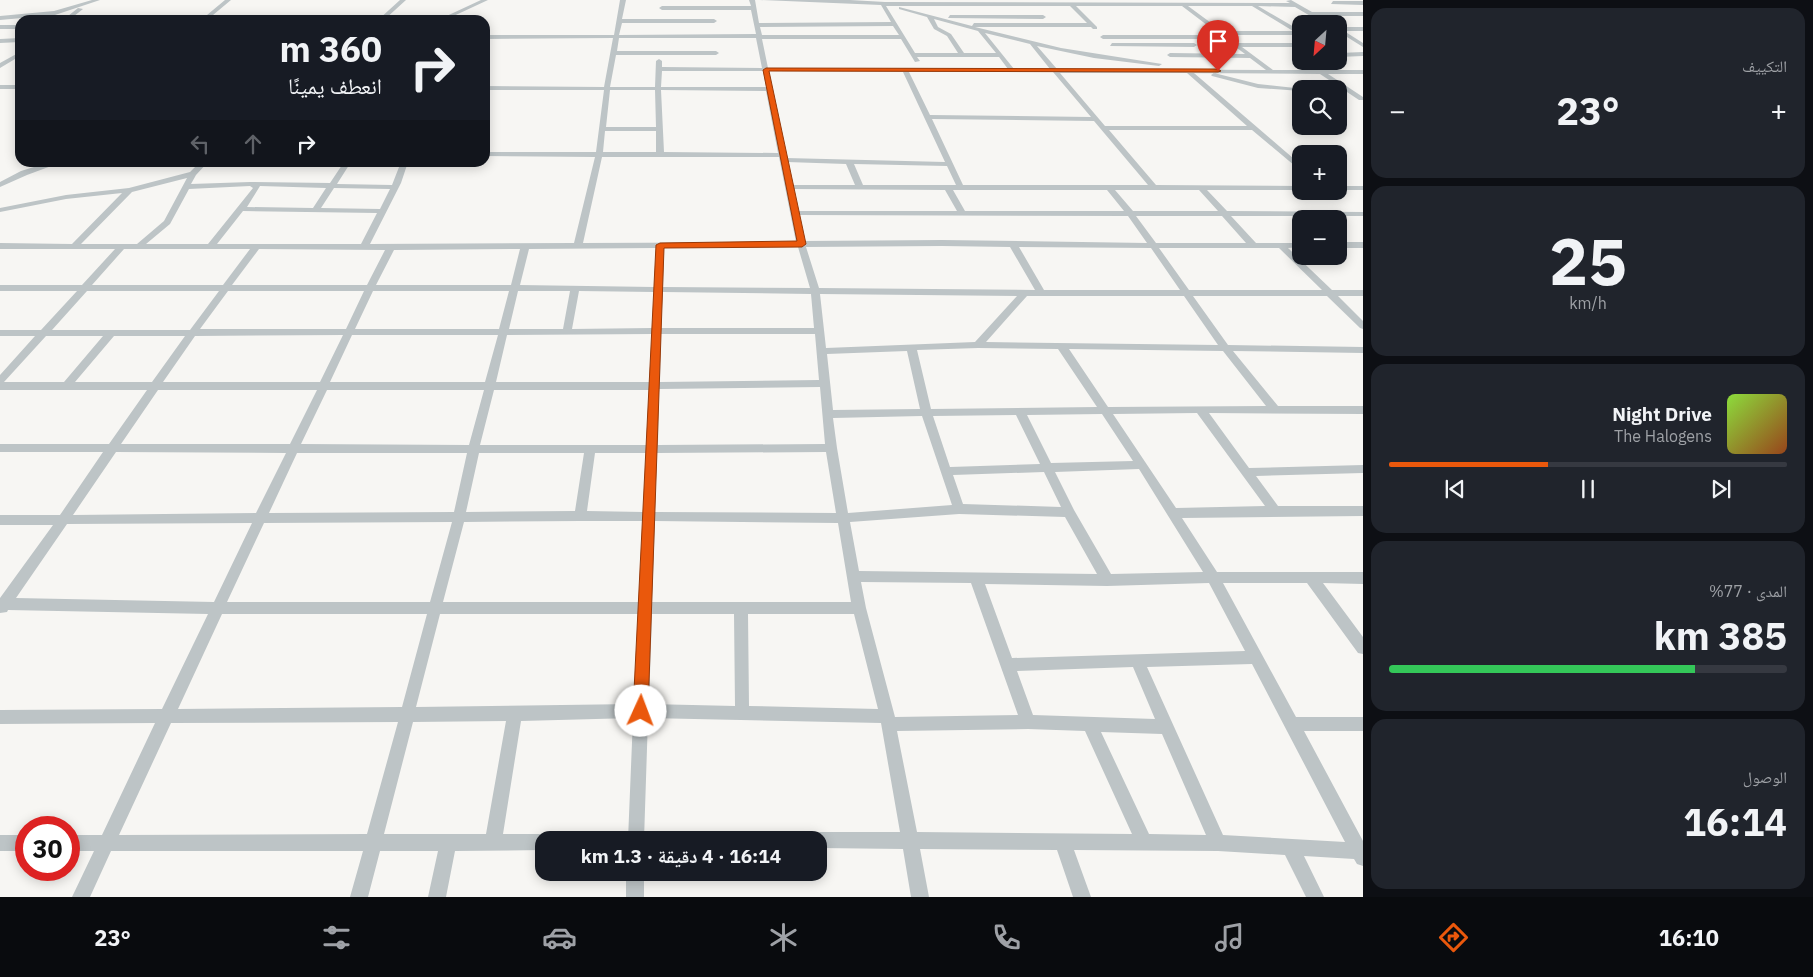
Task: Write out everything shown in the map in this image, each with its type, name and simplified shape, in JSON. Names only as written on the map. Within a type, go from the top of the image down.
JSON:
[{"type":"street","points":[[35,15],[47,14],[97,0]]},
{"type":"street","points":[[210,15],[228,0]]},
{"type":"street","points":[[386,15],[403,0]]},
{"type":"street","points":[[456,15],[471,10],[485,0]]},
{"type":"street","points":[[578,246],[598,154],[607,88],[623,0]]},
{"type":"street","points":[[656,36],[663,0]]},
{"type":"street","points":[[752,0],[795,213],[815,290],[831,448],[859,608],[887,720],[920,897]]},
{"type":"street","points":[[763,0],[940,4],[956,2],[1019,2],[1032,4],[1180,2],[1295,5]]},
{"type":"street","points":[[842,0],[860,3]]},
{"type":"street","points":[[1121,0],[1126,4]]},
{"type":"street","points":[[1287,0],[1312,14],[1363,14]]},
{"type":"street","points":[[1330,1],[1362,1]]},
{"type":"street","points":[[1330,1],[1353,14]]},
{"type":"street","points":[[884,2],[981,31],[1128,61],[1200,70],[1363,72]]},
{"type":"street","points":[[884,2],[894,24],[923,71]]},
{"type":"street","points":[[1180,2],[1271,71]]},
{"type":"street","points":[[73,15],[90,3]]},
{"type":"street","points":[[940,4],[957,24],[1092,25]]},
{"type":"street","points":[[1032,4],[1050,25]]},
{"type":"street","points":[[1072,4],[1128,61]]},
{"type":"street","points":[[1252,5],[1292,29]]},
{"type":"street","points":[[662,8],[753,8]]},
{"type":"street","points":[[713,8],[717,68]]},
{"type":"street","points":[[929,15],[936,28],[949,35],[962,55]]},
{"type":"street","points":[[0,18],[15,17]]},
{"type":"street","points":[[950,17],[1043,17]]},
{"type":"street","points":[[620,21],[714,21]]},
{"type":"street","points":[[855,24],[860,36]]},
{"type":"street","points":[[757,25],[894,24]]},
{"type":"street","points":[[0,27],[15,28]]},
{"type":"street","points":[[1348,30],[1363,29]]},
{"type":"street","points":[[981,31],[1013,71]]},
{"type":"street","points":[[1220,33],[1292,34]]},
{"type":"street","points":[[1348,36],[1363,45]]},
{"type":"street","points":[[490,37],[902,37]]},
{"type":"street","points":[[1104,37],[1226,37]]},
{"type":"street","points":[[1184,37],[1206,55]]},
{"type":"street","points":[[0,41],[15,40]]},
{"type":"street","points":[[1031,42],[1153,187]]},
{"type":"street","points":[[1112,45],[1194,45]]},
{"type":"street","points":[[1158,45],[1292,161]]},
{"type":"street","points":[[1236,45],[1292,45]]},
{"type":"street","points":[[1283,45],[1292,51]]},
{"type":"street","points":[[614,53],[716,53]]},
{"type":"street","points":[[660,54],[658,69],[660,154]]},
{"type":"street","points":[[1348,55],[1363,54]]},
{"type":"street","points":[[913,55],[1000,55]]},
{"type":"street","points":[[1170,55],[1250,56]]},
{"type":"street","points":[[0,66],[15,57]]},
{"type":"street","points":[[658,69],[1056,71],[1186,69]]},
{"type":"street","points":[[1200,70],[1247,84],[1292,88]]},
{"type":"street","points":[[906,71],[961,188]]},
{"type":"street","points":[[1318,71],[1332,80]]},
{"type":"street","points":[[0,87],[15,87]]},
{"type":"street","points":[[490,88],[769,89]]},
{"type":"street","points":[[1347,89],[1363,89]]},
{"type":"street","points":[[1347,90],[1362,99]]},
{"type":"street","points":[[1347,96],[1362,99]]},
{"type":"street","points":[[928,117],[1097,120]]},
{"type":"street","points":[[1104,128],[1255,128]]},
{"type":"street","points":[[602,129],[660,129]]},
{"type":"street","points":[[490,154],[660,154],[950,164]]},
{"type":"street","points":[[849,161],[860,188]]},
{"type":"street","points":[[3,183],[23,167]]},
{"type":"street","points":[[3,183],[46,167]]},
{"type":"street","points":[[140,245],[167,222],[177,207],[193,174],[200,167]]},
{"type":"street","points":[[315,210],[345,167]]},
{"type":"street","points":[[364,247],[404,167]]},
{"type":"street","points":[[0,210],[66,197],[129,190],[193,174]]},
{"type":"street","points":[[186,187],[250,184],[395,187]]},
{"type":"street","points":[[212,246],[257,188],[256,185],[250,184]]},
{"type":"street","points":[[790,187],[1292,188]]},
{"type":"street","points":[[1108,187],[1130,213],[1226,349],[1275,409]]},
{"type":"street","points":[[1200,187],[1253,245]]},
{"type":"street","points":[[948,188],[962,214]]},
{"type":"street","points":[[1359,188],[1363,195]]},
{"type":"street","points":[[74,246],[129,190]]},
{"type":"street","points":[[241,209],[383,211]]},
{"type":"street","points":[[795,213],[1363,214]]},
{"type":"street","points":[[1013,244],[1040,292]]},
{"type":"street","points":[[0,380],[123,245]]},
{"type":"street","points":[[636,831],[660,245]]},
{"type":"street","points":[[1281,245],[1363,326]]},
{"type":"street","points":[[0,246],[1292,245]]},
{"type":"street","points":[[1347,245],[1363,245]]},
{"type":"street","points":[[2,607],[192,333],[257,246]]},
{"type":"street","points":[[358,897],[408,713],[525,246]]},
{"type":"street","points":[[82,897],[220,608],[369,288],[392,247]]},
{"type":"street","points":[[0,288],[575,288],[1024,293],[1363,293]]},
{"type":"street","points":[[567,332],[575,288]]},
{"type":"street","points":[[978,345],[1024,293]]},
{"type":"street","points":[[0,334],[818,331]]},
{"type":"street","points":[[66,387],[111,333]]},
{"type":"street","points":[[821,351],[978,345],[1363,350]]},
{"type":"street","points":[[911,347],[926,412],[959,509]]},
{"type":"street","points":[[1062,347],[1174,513],[1213,577],[1362,853]]},
{"type":"street","points":[[0,386],[655,386],[825,383]]},
{"type":"street","points":[[828,414],[1200,409],[1363,410]]},
{"type":"street","points":[[1200,409],[1275,510]]},
{"type":"street","points":[[1020,412],[1069,512],[1107,580]]},
{"type":"street","points":[[0,448],[831,448]]},
{"type":"street","points":[[580,516],[590,449]]},
{"type":"street","points":[[946,471],[1142,465]]},
{"type":"street","points":[[1247,472],[1359,469],[1363,478]]},
{"type":"street","points":[[0,520],[580,516],[844,518],[959,509],[1069,512]]},
{"type":"street","points":[[1174,513],[1275,510],[1363,511]]},
{"type":"street","points":[[854,576],[1107,580],[1213,577],[1363,578]]},
{"type":"street","points":[[976,578],[1028,722]]},
{"type":"street","points":[[1311,578],[1363,648]]},
{"type":"street","points":[[2,607],[859,608]]},
{"type":"street","points":[[741,608],[742,712]]},
{"type":"street","points":[[1007,665],[1255,657]]},
{"type":"street","points":[[1137,661],[1218,843]]},
{"type":"street","points":[[0,717],[167,717],[408,713],[515,714],[641,711],[742,712],[887,720],[1028,722],[1166,727]]},
{"type":"street","points":[[493,842],[515,714]]},
{"type":"street","points":[[1089,724],[1144,842]]},
{"type":"street","points":[[1292,724],[1363,724]]},
{"type":"street","points":[[827,840],[1218,843],[1362,853]]},
{"type":"street","points":[[1062,841],[1082,897]]},
{"type":"street","points":[[80,843],[373,844],[535,842]]},
{"type":"street","points":[[0,843],[15,843]]},
{"type":"street","points":[[436,897],[448,843]]},
{"type":"street","points":[[1290,847],[1315,897]]},
{"type":"street","points":[[635,881],[635,897]]},
{"type":"route","points":[[641,711],[660,245],[802,244],[785,171],[766,70],[1218,71]]}]
